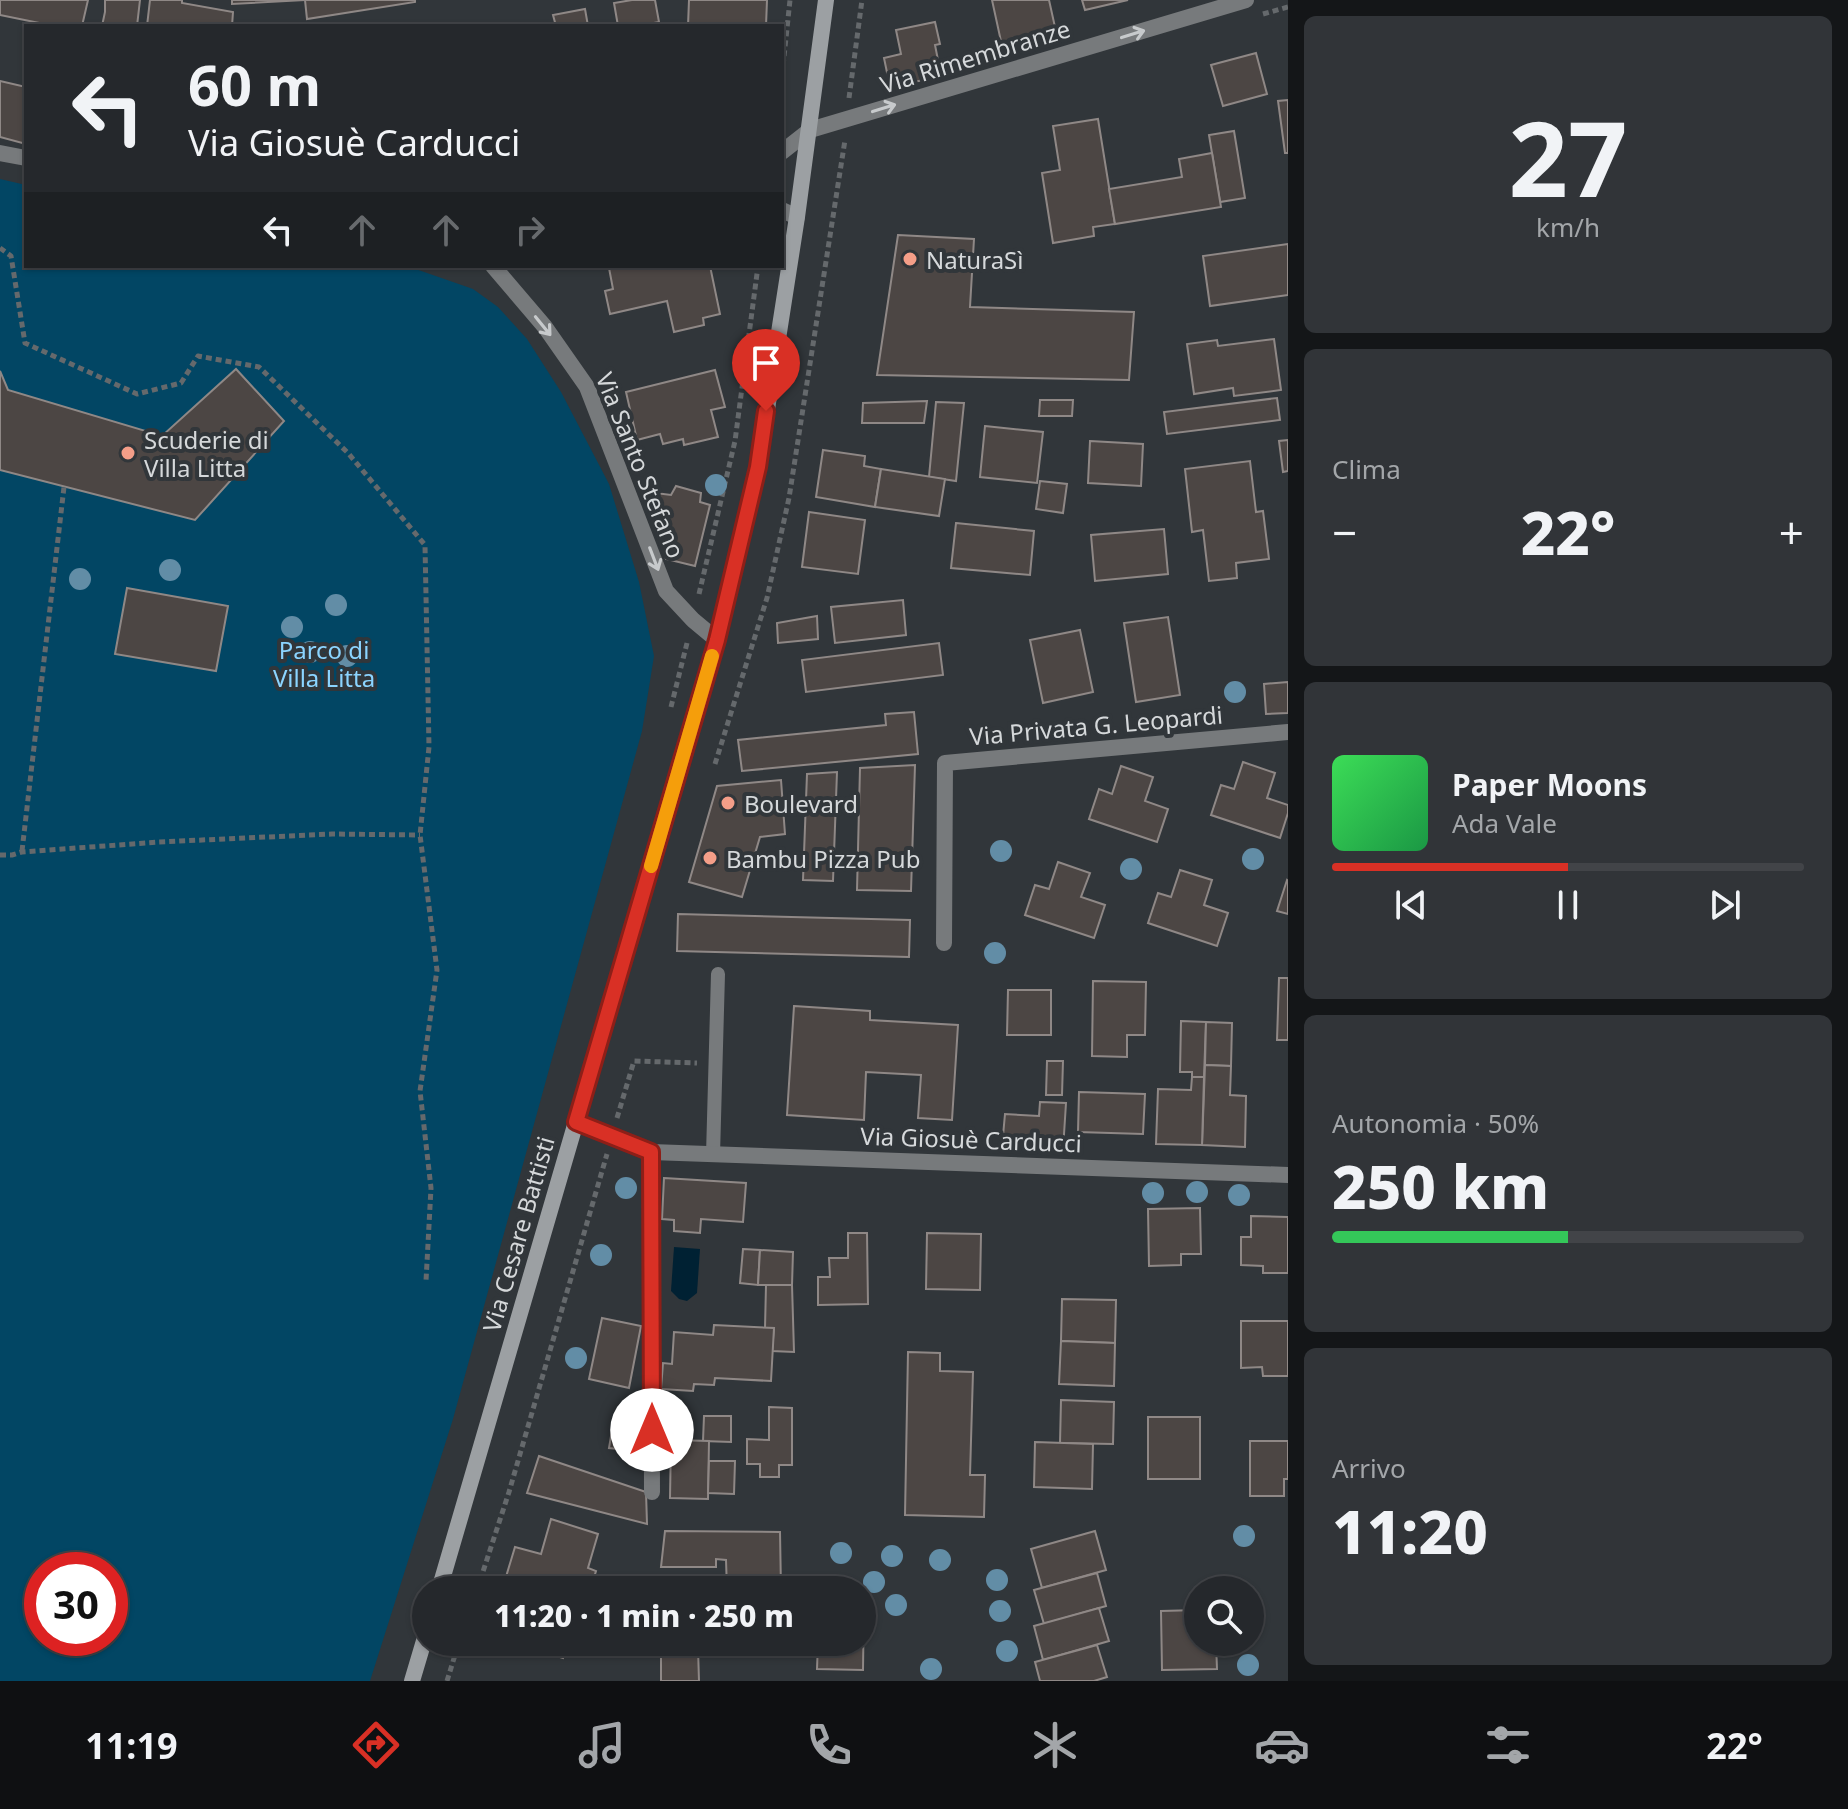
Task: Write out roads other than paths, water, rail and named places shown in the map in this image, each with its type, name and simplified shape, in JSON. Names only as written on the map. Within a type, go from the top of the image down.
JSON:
[{"type":"main road","name":"Via Cesare Battisti","points":[[784,261],[790,213],[810,130],[826,0]]},
{"type":"main road","name":"Via Cesare Battisti","points":[[443,1576],[717,640],[758,467],[783,268]]},
{"type":"main road","points":[[412,1681],[419,1656]]},
{"type":"street","name":"Via Rimembranze","points":[[810,130],[1246,0]]},
{"type":"street","points":[[784,150],[810,130]]},
{"type":"street","points":[[0,153],[24,158]]},
{"type":"street","name":"Via Santo Stefano","points":[[495,268],[545,327],[587,387],[666,591],[717,640]]},
{"type":"street","name":"Via Privata G. Leopardi","points":[[944,943],[945,763],[1288,732]]},
{"type":"street","name":"Via Giosuè Carducci","points":[[576,1122],[651,1152],[1288,1175]]},
{"type":"street","points":[[651,1152],[652,1492]]},
{"type":"lane","points":[[713,1155],[718,974]]},
{"type":"place","name":"NaturaSì","points":[[910,259]]},
{"type":"place","name":"Scuderie di Villa Litta","points":[[128,453]]},
{"type":"place","name":"Boulevard","points":[[728,803]]},
{"type":"place","name":"Bambu Pizza Pub","points":[[710,858]]},
{"type":"park label","name":"Parco di Villa Litta","points":[[324,663]]}]
